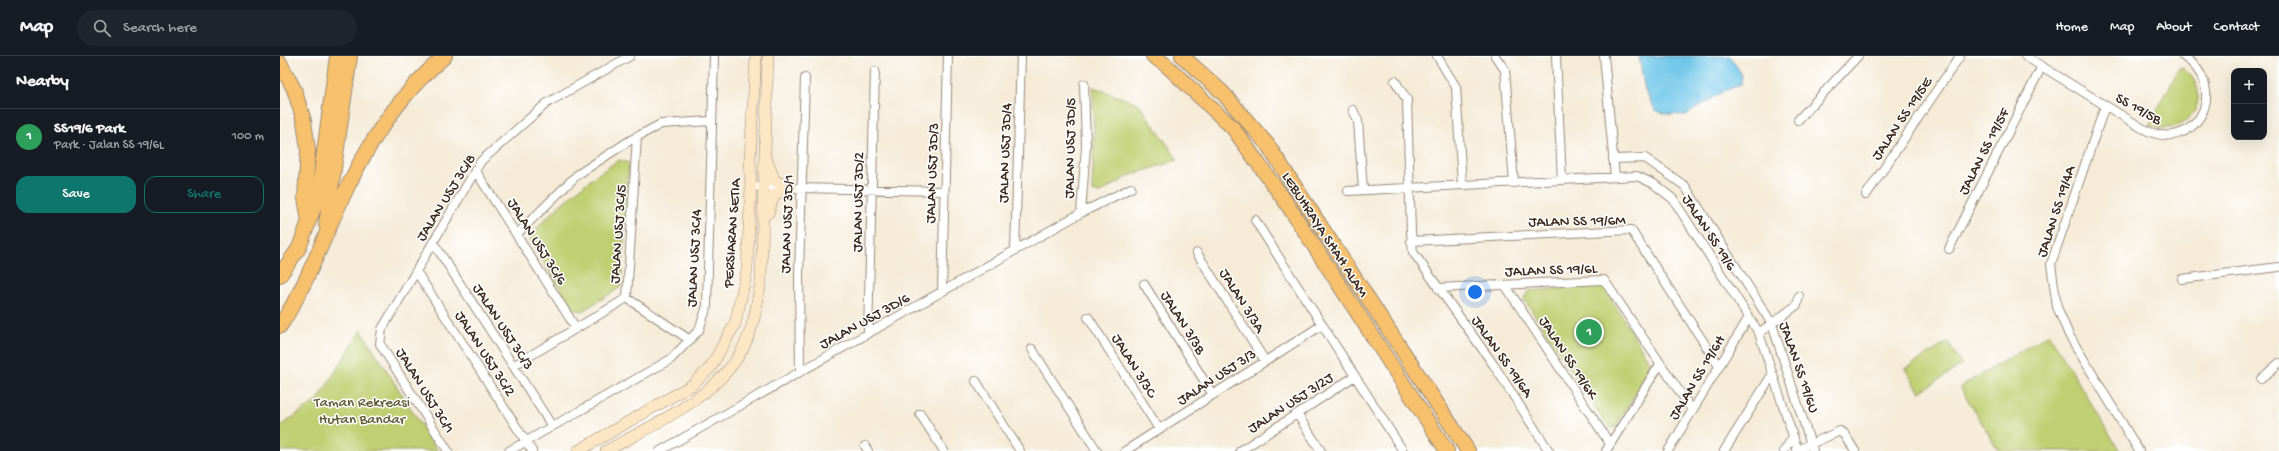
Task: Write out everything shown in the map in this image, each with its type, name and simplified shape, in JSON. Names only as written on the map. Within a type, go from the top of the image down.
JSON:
[{"type":"highway","points":[[280,276],[299,248],[318,197],[337,56]]},
{"type":"highway","points":[[324,243],[350,56]]},
{"type":"highway","points":[[280,326],[302,290],[348,186],[376,136],[413,88],[445,56]]},
{"type":"highway","name":"LEBUHRAYA SHAH ALAM","points":[[1152,56],[1166,65],[1233,128],[1287,204],[1447,451]]},
{"type":"highway","name":"LEBUHRAYA SHAH ALAM","points":[[1182,56],[1223,93],[1267,144],[1468,451]]},
{"type":"highway","points":[[280,64],[294,89],[304,121],[308,150],[305,198],[309,221]]},
{"type":"main road","name":"PERSIARAN SETIA","points":[[578,451],[692,385],[710,368],[735,324],[747,270],[751,188],[750,158],[756,56]]},
{"type":"main road","name":"PERSIARAN SETIA","points":[[606,451],[702,394],[724,375],[739,354],[756,314],[761,280],[764,226],[768,56]]},
{"type":"main road","points":[[765,157],[775,181],[796,188]]},
{"type":"main road","points":[[764,226],[774,196],[796,188]]},
{"type":"street","name":"JALAN USJ 3C/8","points":[[380,344],[382,329],[481,161],[547,103],[630,56]]},
{"type":"street","name":"JALAN USJ 3C/4","points":[[509,451],[671,359],[699,330],[707,306],[714,56]]},
{"type":"street","name":"JALAN USJ 3D/3","points":[[942,292],[948,56]]},
{"type":"street","name":"JALAN USJ 3D/4","points":[[1016,250],[1022,56]]},
{"type":"street","points":[[1437,56],[1456,87],[1462,185]]},
{"type":"street","points":[[1495,56],[1505,70],[1514,182]]},
{"type":"street","points":[[1556,56],[1562,180]]},
{"type":"street","points":[[1604,56],[1615,177]]},
{"type":"street","points":[[1798,120],[1858,56]]},
{"type":"street","name":"JALAN SS 19/5E","points":[[1866,195],[1960,56]]},
{"type":"street","name":"SS 19/5B","points":[[2024,56],[2156,135],[2177,135],[2186,130],[2200,117],[2207,97],[2206,86],[2200,71],[2183,56]]},
{"type":"street","name":"JALAN SS 19/5F","points":[[1948,249],[2042,66]]},
{"type":"street","name":"JALAN USJ 3D/2","points":[[868,333],[875,71]]},
{"type":"street","name":"JALAN USJ 3D/1","points":[[800,372],[796,188],[805,78]]},
{"type":"street","name":"JALAN SS 19/6A","points":[[1396,81],[1407,100],[1411,188],[1411,241],[1416,256],[1493,364],[1549,451]]},
{"type":"street","name":"JALAN USJ 3D/5","points":[[1081,213],[1086,146],[1084,84]]},
{"type":"street","name":"JALAN SS 19/4A","points":[[2106,106],[2051,264],[2057,307],[2069,335],[2139,451]]},
{"type":"street","points":[[1353,110],[1358,121],[1363,190]]},
{"type":"street","points":[[517,234],[589,165],[637,136],[661,124],[711,121]]},
{"type":"street","name":"JALAN USJ 3C/5","points":[[513,366],[627,298],[637,136]]},
{"type":"street","name":"JALAN SS 19/6U","points":[[1613,159],[1645,158],[1685,186],[1772,324],[1812,448]]},
{"type":"street","name":"JALAN USJ 3C/6","points":[[475,170],[576,328]]},
{"type":"street","name":"JALAN SS 19/6","points":[[1348,191],[1636,176],[1654,184],[1673,199],[1759,333],[1798,451]]},
{"type":"street","points":[[751,188],[765,187],[944,191]]},
{"type":"street","name":"JALAN USJ 3D/6","points":[[660,451],[1081,213],[1132,188]]},
{"type":"street","points":[[1255,220],[1403,451]]},
{"type":"street","name":"JALAN SS 19/6M","points":[[1411,241],[1631,230],[1719,366]]},
{"type":"street","name":"JALAN USJ 3C/3","points":[[433,242],[552,426]]},
{"type":"street","name":"JALAN 3/3A","points":[[1197,253],[1265,361]]},
{"type":"street","points":[[2182,279],[2279,267]]},
{"type":"street","name":"JALAN USJ 3C/2","points":[[416,271],[532,451]]},
{"type":"street","name":"JALAN SS 19/6L","points":[[1438,288],[1604,280],[1692,410]]},
{"type":"street","name":"JALAN 3/3B","points":[[1144,284],[1213,395]]},
{"type":"street","name":"JALAN SS 19/6K","points":[[1505,285],[1608,448]]},
{"type":"street","points":[[1759,333],[1797,306],[1799,296]]},
{"type":"street","points":[[627,298],[690,340]]},
{"type":"street","name":"JALAN 3/3C","points":[[1088,316],[1159,429]]},
{"type":"street","name":"JALAN SS 19/6H","points":[[1668,451],[1749,317]]},
{"type":"street","name":"JALAN USJ 3/3","points":[[1125,451],[1322,325]]},
{"type":"street","name":"JALAN USJ 3C/1","points":[[380,344],[448,451]]},
{"type":"street","points":[[1032,349],[1097,451]]},
{"type":"street","points":[[2261,379],[2279,363]]},
{"type":"street","points":[[1608,448],[1660,364]]},
{"type":"street","points":[[1724,451],[1772,375]]},
{"type":"street","name":"JALAN USJ 3/2J","points":[[1244,450],[1355,376]]},
{"type":"street","points":[[976,381],[1020,451]]},
{"type":"street","points":[[920,414],[944,451]]},
{"type":"street","points":[[1297,414],[1322,451]]},
{"type":"street","points":[[1798,451],[1812,448],[1840,431],[1845,435],[1856,451]]},
{"type":"street","points":[[1784,451],[1793,437]]},
{"type":"green space","points":[[2180,67],[2191,76],[2197,87],[2198,99],[2195,110],[2188,119],[2178,126],[2164,128],[2149,125]]},
{"type":"green space","points":[[1093,87],[1139,104],[1178,160],[1131,175],[1100,193],[1092,191],[1094,144]]},
{"type":"green space","points":[[619,160],[629,163],[621,287],[582,311],[573,309],[528,237],[549,215],[571,196],[594,177]]},
{"type":"green space","points":[[1603,285],[1652,366],[1615,428],[1608,427],[1524,299],[1528,291]]},
{"type":"green space","name":"Taman Rekreasi Hutan Bandar","points":[[361,330],[438,451],[280,451],[280,426],[318,400]]},
{"type":"green space","points":[[2049,334],[2120,451],[1999,451],[1960,387]]},
{"type":"green space","points":[[1948,342],[1962,365],[1920,392],[1905,369]]},
{"type":"water","points":[[1639,56],[1730,56],[1742,75],[1741,84],[1722,92],[1686,115],[1666,114],[1656,111],[1645,91]]},
{"type":"place","name":"SS19/6 Park","points":[[1589,332]]}]
